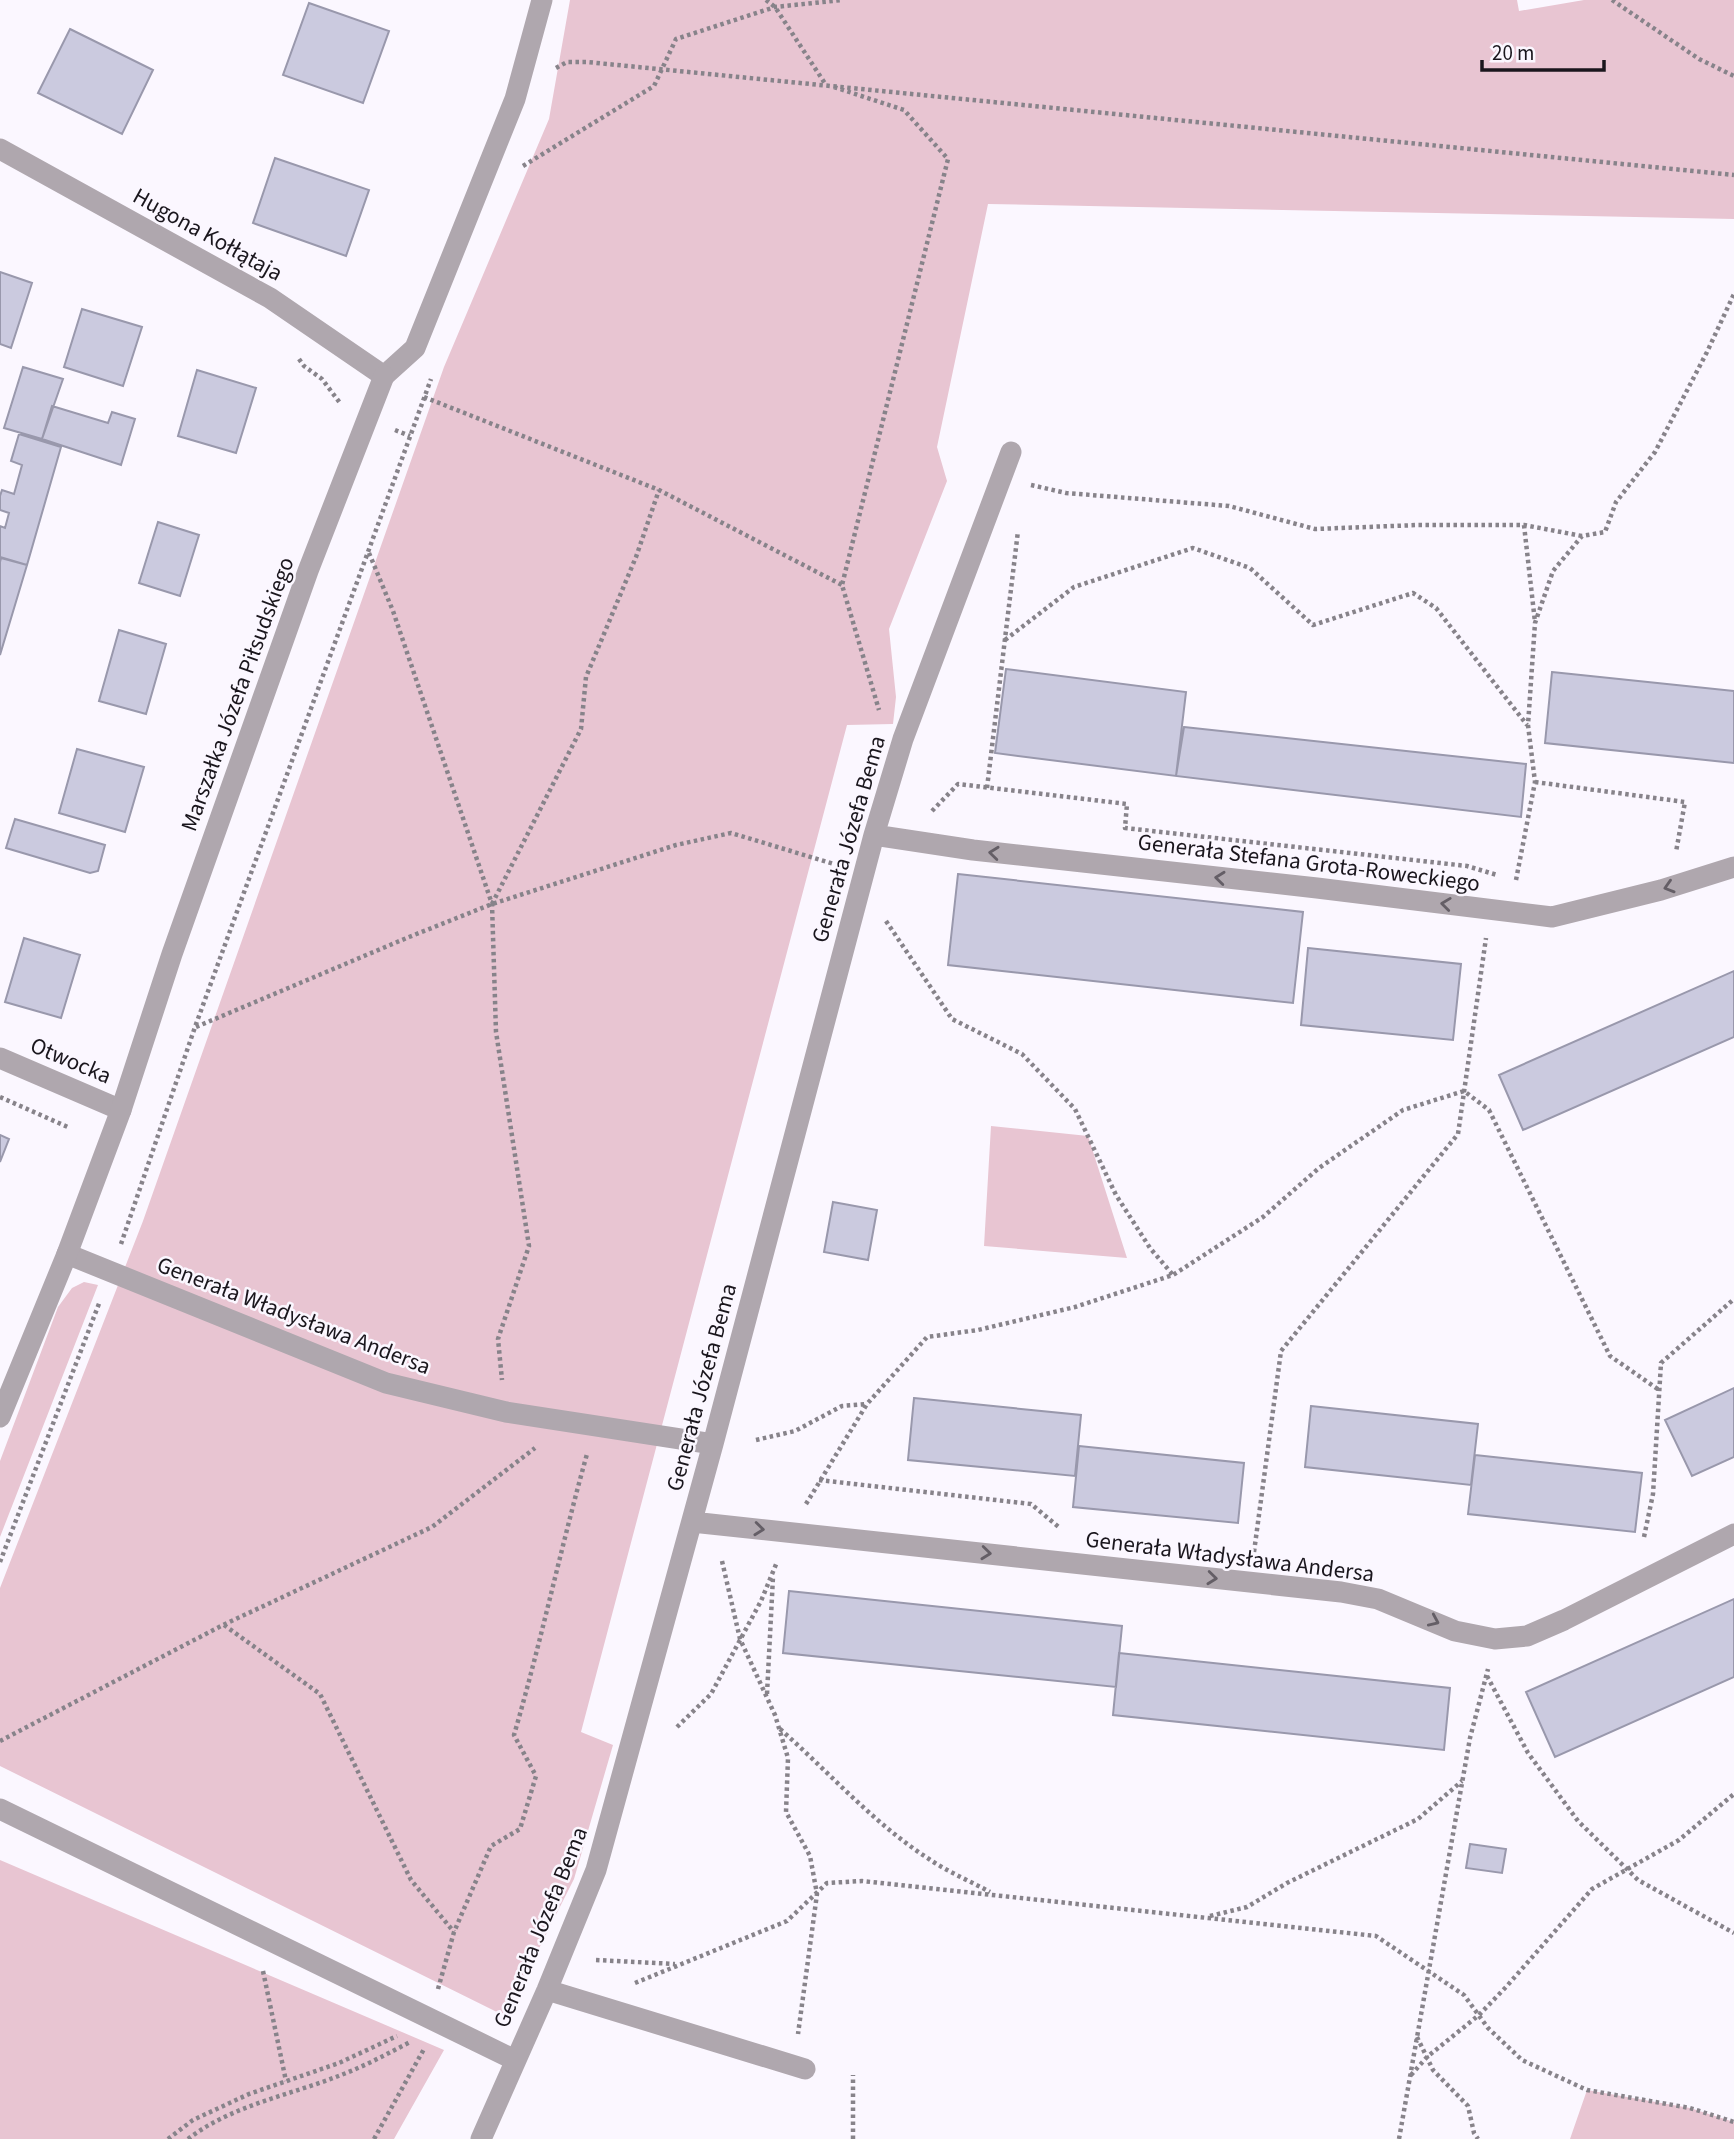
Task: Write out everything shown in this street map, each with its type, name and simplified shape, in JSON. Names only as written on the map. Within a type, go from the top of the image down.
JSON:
[{"type":"street","name":"Marszałka Józefa Piłsudskiego","points":[[0,1418],[67,1254],[121,1110],[172,954],[308,571],[384,376],[415,348],[515,99],[542,0]]},
{"type":"street","name":"Hugona Kołłątaja","points":[[0,149],[270,298],[384,376]]},
{"type":"street","name":"Generała Józefa Bema","points":[[481,2139],[547,1990],[596,1870],[713,1444],[874,835],[903,739],[1011,452]]},
{"type":"street","name":"Generała Stefana Grota-Roweckiego","points":[[874,835],[973,850],[1552,917],[1661,890],[1734,867]]},
{"type":"street","name":"Otwocka","points":[[0,1058],[121,1110]]},
{"type":"street","name":"Generała Władysława Andersa","points":[[67,1254],[386,1383],[506,1412],[713,1444]]},
{"type":"street","name":"Generała Władysława Andersa","points":[[692,1522],[1341,1591],[1378,1599],[1455,1631],[1495,1639],[1527,1636],[1564,1620],[1734,1534]]},
{"type":"street","points":[[0,1809],[514,2060]]},
{"type":"street","points":[[547,1990],[806,2069]]},
{"type":"path","points":[[766,0],[775,7],[825,85],[904,110],[948,159],[842,585],[884,729],[903,739]]},
{"type":"path","points":[[521,167],[654,86],[676,39],[775,7],[842,0]]},
{"type":"path","points":[[1612,0],[1699,59],[1734,76]]},
{"type":"path","points":[[553,69],[567,62],[587,62],[1734,175]]},
{"type":"path","points":[[1025,483],[1066,493],[1229,506],[1315,528],[1524,526],[1582,536],[1605,532],[1616,502],[1655,452],[1734,294]]},
{"type":"path","points":[[0,1562],[111,1272],[195,1027],[434,371]]},
{"type":"path","points":[[424,397],[659,490],[842,585]]},
{"type":"path","points":[[492,904],[581,729],[586,677],[636,557],[659,490]]},
{"type":"path","points":[[987,788],[1019,517]]},
{"type":"path","points":[[1250,1582],[1281,1351],[1458,1134],[1499,911],[1516,881],[1535,782],[1528,725],[1535,623],[1524,526]]},
{"type":"path","points":[[1535,623],[1553,571],[1582,536]]},
{"type":"path","points":[[1005,640],[1073,587],[1193,548],[1250,568],[1313,625],[1413,593],[1436,608],[1528,725]]},
{"type":"path","points":[[369,553],[393,611],[492,904],[496,1032],[528,1245],[498,1339],[506,1412]]},
{"type":"path","points":[[1535,782],[1685,802],[1676,854]]},
{"type":"path","points":[[905,839],[958,784],[1127,804],[1125,828],[1467,866],[1516,881]]},
{"type":"path","points":[[195,1027],[492,904],[676,845],[732,833],[864,873]]},
{"type":"path","points":[[886,922],[952,1019],[1022,1054],[1075,1109],[1116,1195],[1150,1248],[1173,1275]]},
{"type":"path","points":[[677,1727],[711,1695],[773,1573],[790,1532],[867,1404],[927,1337],[978,1330],[1075,1307],[1173,1275],[1263,1217],[1319,1168],[1403,1110],[1464,1091]]},
{"type":"path","points":[[1464,1091],[1489,1110],[1609,1356],[1659,1390]]},
{"type":"path","points":[[0,1097],[70,1128]]},
{"type":"path","points":[[1644,1537],[1653,1494],[1661,1363],[1734,1299]]},
{"type":"path","points":[[756,1440],[795,1430],[842,1406],[867,1404]]},
{"type":"path","points":[[0,1741],[223,1625],[432,1527],[569,1422]]},
{"type":"path","points":[[223,1625],[320,1694],[411,1880],[454,1932],[491,1846],[520,1829],[536,1776],[514,1735],[537,1656],[564,1538],[594,1426]]},
{"type":"path","points":[[819,1480],[1031,1504],[1067,1533]]},
{"type":"path","points":[[1245,1546],[1256,1542]]},
{"type":"path","points":[[722,1561],[740,1639],[767,1696],[788,1758],[786,1812],[810,1856],[817,1894],[796,2043]]},
{"type":"path","points":[[767,1696],[773,1573]]},
{"type":"path","points":[[1399,2139],[1470,1738],[1495,1639]]},
{"type":"path","points":[[1486,1675],[1528,1753],[1578,1821],[1629,1869],[1637,1880],[1734,1933]]},
{"type":"path","points":[[779,1728],[822,1766],[865,1810],[928,1859],[994,1895]]},
{"type":"path","points":[[1206,1917],[1247,1907],[1287,1883],[1418,1819],[1463,1781]]},
{"type":"path","points":[[1410,2076],[1427,2057],[1479,2015],[1592,1889],[1679,1840],[1734,1794]]},
{"type":"path","points":[[598,2005],[631,1984],[787,1922],[827,1882],[862,1881],[1376,1936],[1464,1995],[1489,2028],[1522,2060],[1587,2090],[1690,2108],[1734,2122]]},
{"type":"path","points":[[260,1960],[286,2081]]},
{"type":"path","points":[[596,1960],[679,1964]]},
{"type":"path","points":[[168,2139],[194,2120],[249,2094],[339,2063],[432,2020]]},
{"type":"path","points":[[188,2139],[254,2105],[341,2075],[378,2059],[414,2040],[432,2020]]},
{"type":"path","points":[[1417,2037],[1433,2070],[1468,2106],[1478,2139]]},
{"type":"path","points":[[853,2075],[853,2139]]},
{"type":"shaded area","points":[[570,0],[1517,0],[1519,11],[1584,0],[1734,0],[1734,219],[988,204],[937,447],[947,481],[889,629],[896,697],[893,724],[847,725],[581,1732],[613,1745],[574,1879],[505,2016],[0,1766],[0,1588],[143,1221],[444,367],[549,119]]},
{"type":"shaded area","points":[[991,1126],[1088,1136],[1127,1258],[984,1246]]},
{"type":"shaded area","points":[[84,1282],[98,1285],[0,1537],[0,1461],[58,1307],[72,1288]]},
{"type":"shaded area","points":[[0,1860],[444,2050],[394,2139],[0,2139]]},
{"type":"shaded area","points":[[1587,2090],[1690,2108],[1734,2122],[1734,2139],[1570,2139]]},
{"type":"building","points":[[309,3],[389,31],[363,103],[283,75]]},
{"type":"building","points":[[70,29],[153,70],[122,134],[38,93]]},
{"type":"building","points":[[275,158],[369,190],[346,256],[253,223]]},
{"type":"building","points":[[0,272],[32,283],[11,348],[0,344]]},
{"type":"building","points":[[82,309],[142,327],[123,386],[64,367]]},
{"type":"building","points":[[23,367],[63,379],[42,439],[4,428]]},
{"type":"building","points":[[197,370],[256,388],[236,453],[178,436]]},
{"type":"building","points":[[52,406],[108,423],[112,412],[135,419],[121,465],[42,439]]},
{"type":"building","points":[[19,434],[61,447],[27,565],[0,557],[0,526],[5,528],[9,513],[0,510],[0,496],[2,490],[14,494],[22,465],[11,461]]},
{"type":"building","points":[[158,522],[199,535],[180,596],[139,583]]},
{"type":"building","points":[[1,558],[27,565],[0,655],[0,562]]},
{"type":"building","points":[[119,630],[166,644],[146,714],[99,701]]},
{"type":"building","points":[[1006,669],[1186,692],[1176,776],[995,753]]},
{"type":"building","points":[[1552,672],[1734,691],[1734,763],[1545,743]]},
{"type":"building","points":[[1184,727],[1526,764],[1521,817],[1176,776]]},
{"type":"building","points":[[77,749],[144,767],[125,832],[59,813]]},
{"type":"building","points":[[15,819],[105,845],[98,871],[90,873],[6,848]]},
{"type":"building","points":[[958,874],[1303,912],[1293,1003],[948,965]]},
{"type":"building","points":[[24,938],[80,955],[61,1018],[5,1002]]},
{"type":"building","points":[[1308,948],[1461,964],[1453,1040],[1301,1025]]},
{"type":"building","points":[[1734,971],[1734,1037],[1523,1130],[1499,1075]]},
{"type":"building","points":[[0,1135],[9,1139],[0,1162]]},
{"type":"building","points":[[833,1202],[877,1210],[868,1260],[824,1252]]},
{"type":"building","points":[[1734,1388],[1734,1457],[1692,1476],[1665,1420]]},
{"type":"building","points":[[914,1398],[1081,1415],[1075,1476],[908,1460]]},
{"type":"building","points":[[1311,1406],[1478,1424],[1471,1485],[1305,1467]]},
{"type":"building","points":[[1079,1446],[1244,1463],[1238,1523],[1073,1507]]},
{"type":"building","points":[[1475,1455],[1642,1473],[1635,1532],[1468,1514]]},
{"type":"building","points":[[789,1591],[1122,1626],[1116,1687],[783,1653]]},
{"type":"building","points":[[1734,1599],[1734,1677],[1555,1757],[1526,1692]]},
{"type":"building","points":[[1119,1653],[1450,1688],[1444,1750],[1113,1715]]},
{"type":"building","points":[[1470,1844],[1506,1849],[1502,1873],[1466,1868]]}]
